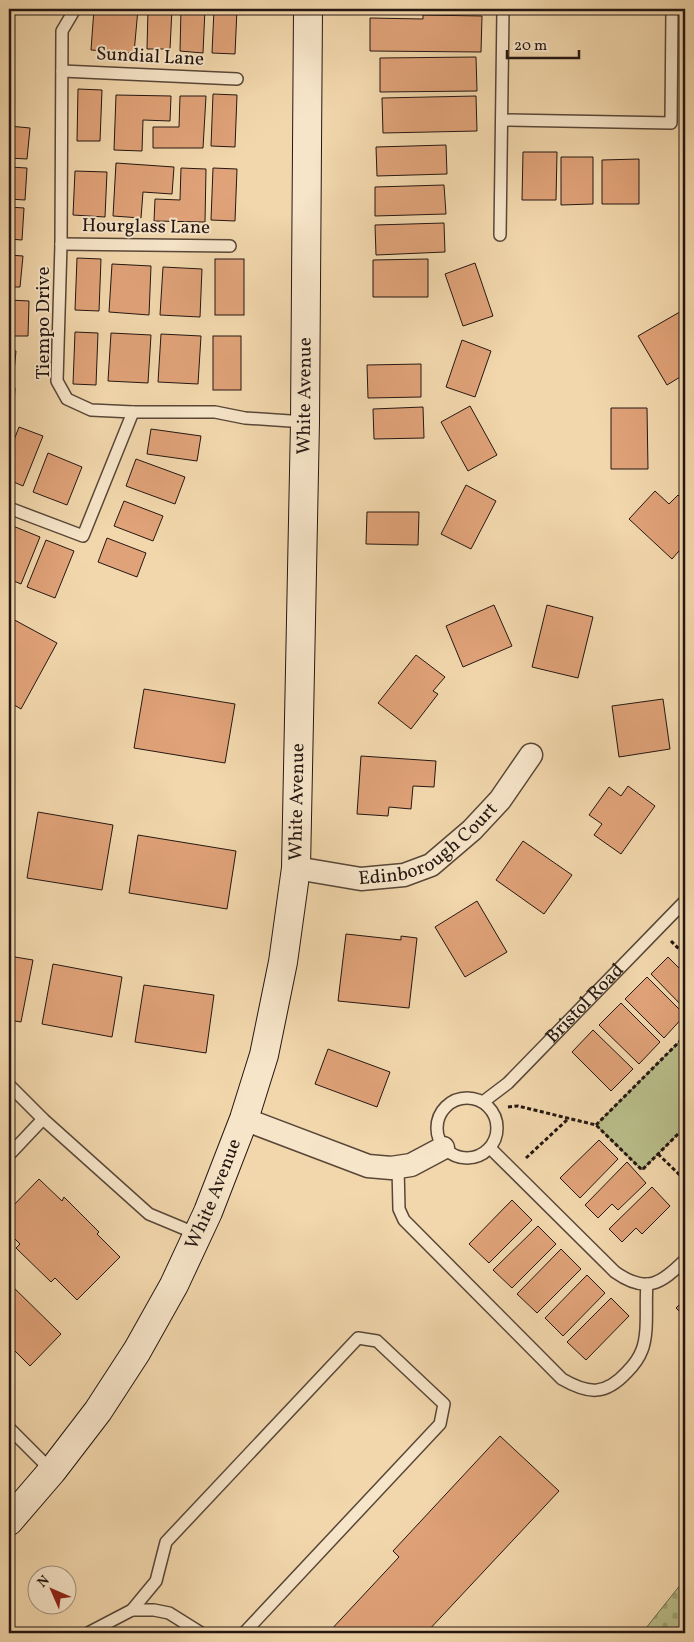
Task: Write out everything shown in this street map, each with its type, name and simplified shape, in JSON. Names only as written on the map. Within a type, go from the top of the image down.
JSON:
[{"type":"street","name":"White Avenue","points":[[9,1521],[52,1471],[98,1411],[137,1350],[174,1285],[208,1212],[244,1119],[264,1055],[281,971],[296,868],[305,422],[308,9]]},
{"type":"street","name":"Edinborough Court","points":[[296,868],[361,878],[404,875],[431,865],[472,830],[494,806],[531,755]]},
{"type":"street","points":[[244,1119],[368,1166],[391,1168],[411,1165],[443,1148]]},
{"type":"lane","name":"Tiempo Drive","points":[[75,9],[62,31],[61,244],[57,381],[66,398],[91,410],[215,412],[244,418],[305,422]]},
{"type":"lane","points":[[500,235],[504,9]]},
{"type":"lane","points":[[502,120],[671,123],[672,9]]},
{"type":"lane","name":"Sundial Lane","points":[[62,71],[237,79]]},
{"type":"lane","name":"Hourglass Lane","points":[[61,244],[230,246]]},
{"type":"lane","points":[[9,508],[83,536],[133,412]]},
{"type":"lane","name":"Bristol Road","points":[[487,1106],[508,1082],[685,901]]},
{"type":"lane","points":[[9,1085],[43,1119],[149,1214],[198,1234]]},
{"type":"lane","points":[[461,1098],[473,1098],[487,1106],[496,1119],[497,1130],[490,1148],[478,1157],[464,1159],[452,1155],[443,1148],[437,1135],[437,1123],[440,1112],[450,1103],[461,1098]]},
{"type":"lane","points":[[9,1155],[43,1119]]},
{"type":"lane","points":[[490,1148],[615,1272],[626,1280],[655,1284],[666,1278],[685,1260]]},
{"type":"lane","points":[[398,1167],[399,1208],[404,1220],[562,1379],[572,1385],[588,1390],[606,1389],[634,1365],[642,1350],[646,1328],[646,1284]]},
{"type":"lane","points":[[88,1633],[132,1610],[156,1581],[166,1542],[358,1338],[377,1341],[444,1404],[440,1424],[244,1633]]},
{"type":"lane","points":[[9,1428],[52,1471]]},
{"type":"lane","points":[[132,1610],[154,1610],[169,1613],[201,1633]]},
{"type":"path","points":[[596,1125],[685,1036]]},
{"type":"path","points":[[487,1106],[518,1106],[596,1125],[642,1170],[685,1127]]},
{"type":"path","points":[[512,1170],[569,1118]]},
{"type":"path","points":[[658,1154],[685,1180]]},
{"type":"green space","points":[[685,1036],[685,1127],[642,1170],[596,1125]]},
{"type":"green space","points":[[685,1579],[685,1633],[642,1633]]},
{"type":"building","points":[[94,9],[138,9],[134,53],[91,50]]},
{"type":"building","points":[[148,9],[172,9],[170,49],[147,49]]},
{"type":"building","points":[[181,9],[205,9],[203,53],[180,51]]},
{"type":"building","points":[[214,9],[237,9],[235,54],[212,53]]},
{"type":"building","points":[[423,15],[482,16],[481,52],[370,51],[370,18],[423,19]]},
{"type":"building","points":[[476,57],[477,91],[380,92],[380,58]]},
{"type":"building","points":[[78,89],[102,90],[100,141],[77,141]]},
{"type":"building","points":[[213,94],[237,95],[235,147],[211,146]]},
{"type":"building","points":[[116,95],[171,96],[170,121],[143,120],[142,151],[114,150]]},
{"type":"building","points":[[180,96],[206,96],[203,148],[153,148],[153,127],[179,127]]},
{"type":"building","points":[[476,96],[477,131],[383,133],[382,98]]},
{"type":"building","points":[[9,126],[30,128],[27,159],[9,158]]},
{"type":"building","points":[[446,145],[447,174],[377,176],[376,147]]},
{"type":"building","points":[[523,152],[557,152],[556,200],[522,200]]},
{"type":"building","points":[[561,157],[593,157],[593,204],[561,205]]},
{"type":"building","points":[[639,159],[639,204],[602,204],[602,160]]},
{"type":"building","points":[[116,163],[174,167],[172,194],[143,192],[141,218],[113,216]]},
{"type":"building","points":[[9,167],[27,168],[25,200],[9,199]]},
{"type":"building","points":[[181,168],[206,169],[205,222],[154,221],[155,199],[180,200]]},
{"type":"building","points":[[213,168],[237,169],[235,221],[211,220]]},
{"type":"building","points":[[75,171],[107,172],[105,217],[73,215]]},
{"type":"building","points":[[444,185],[446,214],[375,216],[375,187]]},
{"type":"building","points":[[9,207],[24,208],[22,240],[9,239]]},
{"type":"building","points":[[444,223],[445,252],[376,255],[375,225]]},
{"type":"building","points":[[9,255],[23,256],[20,287],[9,287]]},
{"type":"building","points":[[77,258],[101,259],[99,311],[75,310]]},
{"type":"building","points":[[215,259],[244,259],[244,315],[215,315]]},
{"type":"building","points":[[428,259],[428,297],[373,297],[373,260]]},
{"type":"building","points":[[475,263],[493,316],[463,326],[445,274]]},
{"type":"building","points":[[112,264],[151,266],[149,315],[109,312]]},
{"type":"building","points":[[163,267],[202,269],[200,317],[160,315]]},
{"type":"building","points":[[9,300],[29,301],[28,336],[9,336]]},
{"type":"building","points":[[685,309],[685,374],[667,385],[638,336]]},
{"type":"building","points":[[75,332],[98,333],[96,385],[73,384]]},
{"type":"building","points":[[111,333],[151,335],[148,383],[108,381]]},
{"type":"building","points":[[161,334],[201,336],[198,384],[158,382]]},
{"type":"building","points":[[213,336],[241,336],[241,390],[213,390]]},
{"type":"building","points":[[462,340],[491,351],[475,397],[446,387]]},
{"type":"building","points":[[9,350],[16,351],[13,382],[9,382]]},
{"type":"building","points":[[421,364],[421,397],[368,398],[367,365]]},
{"type":"building","points":[[9,388],[15,388],[13,420],[9,420]]},
{"type":"building","points":[[470,406],[497,455],[468,471],[441,422]]},
{"type":"building","points":[[423,407],[424,438],[374,439],[373,409]]},
{"type":"building","points":[[611,408],[647,408],[648,469],[611,469]]},
{"type":"building","points":[[19,427],[43,436],[23,486],[9,480],[9,453]]},
{"type":"building","points":[[151,429],[201,436],[197,461],[147,454]]},
{"type":"building","points":[[48,453],[82,467],[67,505],[33,492]]},
{"type":"building","points":[[136,459],[185,477],[175,504],[126,486]]},
{"type":"building","points":[[466,485],[496,501],[471,549],[441,534]]},
{"type":"building","points":[[655,491],[669,504],[678,495],[685,502],[685,544],[672,559],[629,519]]},
{"type":"building","points":[[124,501],[163,516],[153,541],[114,526]]},
{"type":"building","points":[[367,512],[419,512],[418,545],[366,544]]},
{"type":"building","points":[[13,526],[40,537],[21,584],[9,579],[9,536]]},
{"type":"building","points":[[107,538],[146,553],[137,577],[98,562]]},
{"type":"building","points":[[46,540],[74,551],[55,598],[27,587]]},
{"type":"building","points":[[494,605],[512,646],[463,667],[446,626]]},
{"type":"building","points":[[547,605],[593,617],[578,678],[532,667]]},
{"type":"building","points":[[9,617],[57,643],[21,709],[9,702]]},
{"type":"building","points":[[416,655],[445,677],[433,691],[438,694],[411,729],[378,703]]},
{"type":"building","points":[[144,689],[235,704],[225,763],[134,748]]},
{"type":"building","points":[[663,699],[670,749],[619,757],[612,706]]},
{"type":"building","points":[[361,756],[436,761],[434,787],[413,786],[411,809],[389,807],[388,816],[357,814]]},
{"type":"building","points":[[628,786],[655,806],[621,854],[594,835],[602,824],[589,815],[609,787],[621,796]]},
{"type":"building","points":[[38,812],[113,825],[102,890],[27,878]]},
{"type":"building","points":[[138,835],[236,851],[227,909],[129,893]]},
{"type":"building","points":[[523,841],[572,875],[544,914],[496,880]]},
{"type":"building","points":[[477,901],[507,952],[465,977],[435,927]]},
{"type":"building","points":[[346,934],[401,940],[401,936],[417,938],[409,1008],[338,1001]]},
{"type":"building","points":[[9,956],[33,960],[21,1022],[9,1020]]},
{"type":"building","points":[[668,957],[685,974],[685,1009],[651,974]]},
{"type":"building","points":[[53,964],[122,977],[112,1037],[42,1024]]},
{"type":"building","points":[[647,977],[685,1015],[664,1038],[625,999]]},
{"type":"building","points":[[144,985],[214,995],[206,1053],[135,1042]]},
{"type":"building","points":[[621,1003],[660,1042],[639,1064],[599,1025]]},
{"type":"building","points":[[593,1030],[633,1069],[611,1091],[572,1052]]},
{"type":"building","points":[[328,1049],[390,1072],[377,1107],[315,1084]]},
{"type":"building","points":[[599,1140],[618,1159],[580,1198],[560,1178]]},
{"type":"building","points":[[685,1147],[685,1160],[679,1153]]},
{"type":"building","points":[[627,1162],[646,1183],[618,1210],[612,1204],[598,1218],[585,1205]]},
{"type":"building","points":[[39,1179],[62,1201],[64,1197],[99,1232],[97,1234],[120,1257],[77,1300],[55,1278],[51,1282],[16,1248],[20,1244],[9,1233],[9,1210]]},
{"type":"building","points":[[652,1187],[670,1206],[642,1234],[636,1228],[622,1242],[609,1229]]},
{"type":"building","points":[[512,1200],[532,1220],[489,1263],[469,1244]]},
{"type":"building","points":[[538,1226],[556,1244],[512,1288],[493,1270]]},
{"type":"building","points":[[561,1249],[581,1269],[537,1313],[517,1294]]},
{"type":"building","points":[[587,1275],[605,1293],[563,1336],[545,1318]]},
{"type":"building","points":[[9,1283],[61,1334],[30,1366],[9,1345]]},
{"type":"building","points":[[611,1298],[629,1316],[586,1360],[567,1342]]},
{"type":"building","points":[[685,1299],[685,1317],[676,1308]]},
{"type":"building","points":[[500,1436],[559,1491],[426,1633],[328,1633],[399,1557],[393,1551]]}]
